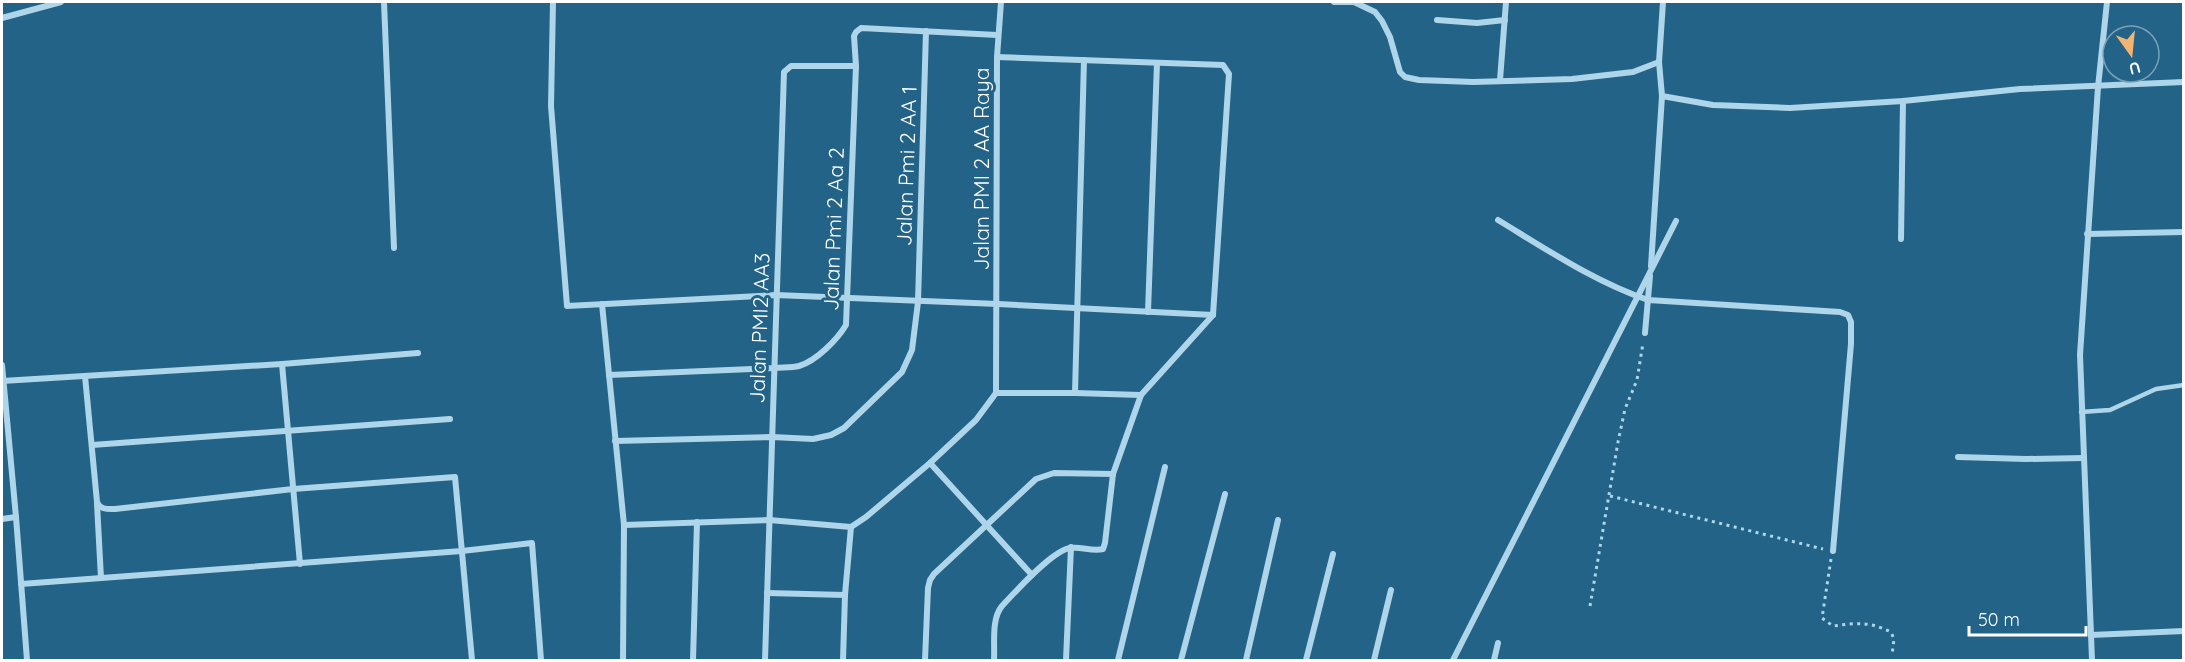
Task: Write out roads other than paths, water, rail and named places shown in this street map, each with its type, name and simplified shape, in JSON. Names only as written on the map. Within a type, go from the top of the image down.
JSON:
[{"type":"street","points":[[2,18],[61,2]]},
{"type":"street","points":[[384,2],[394,248]]},
{"type":"street","points":[[553,2],[551,106],[567,306],[776,295],[1213,315]]},
{"type":"street","name":"Jalan PMI 2 AA Raya","points":[[996,393],[997,57],[1001,2]]},
{"type":"street","points":[[1334,2],[1354,2],[1375,12],[1390,38],[1400,72],[1406,77],[1419,80],[1541,81],[1634,72],[1659,62]]},
{"type":"street","points":[[1500,80],[1506,2]]},
{"type":"street","points":[[1645,333],[1655,225],[1662,96],[1659,62],[1663,2]]},
{"type":"street","points":[[2092,660],[2080,412],[2080,355],[2098,87],[2107,2]]},
{"type":"street","points":[[1437,20],[1477,23],[1505,20]]},
{"type":"street","name":"Jalan Pmi 2 Aa 2","points":[[609,375],[798,366],[811,361],[840,334],[846,325],[848,298],[856,66],[854,36],[861,28],[926,31]]},
{"type":"street","points":[[926,31],[998,35]]},
{"type":"street","name":"Jalan Pmi 2 AA 1","points":[[615,441],[772,437],[813,439],[831,435],[844,428],[902,372],[912,351],[918,302],[926,31]]},
{"type":"street","points":[[994,660],[998,611],[1032,575],[1061,550],[1102,549],[1105,543],[1113,474],[1141,395],[1213,315],[1229,74],[1223,65],[997,57]]},
{"type":"street","points":[[1075,393],[1084,60]]},
{"type":"street","points":[[1149,312],[1157,63]]},
{"type":"street","name":"Jalan PMI2 AA3","points":[[765,660],[784,72],[791,66],[856,66]]},
{"type":"street","points":[[1662,96],[1713,105],[1753,108],[1837,106],[2020,88],[2098,87],[2184,82]]},
{"type":"street","points":[[1900,238],[1903,101]]},
{"type":"street","points":[[1498,220],[1554,254],[1627,293],[1648,300],[1840,312],[1848,315],[1851,322],[1851,344],[1833,551]]},
{"type":"street","points":[[1453,660],[1676,221]]},
{"type":"street","points":[[2087,234],[2184,232]]},
{"type":"street","points":[[602,304],[624,525],[623,660]]},
{"type":"street","points":[[2,381],[282,364],[418,353]]},
{"type":"street","points":[[282,364],[300,564]]},
{"type":"street","points":[[2,365],[27,660]]},
{"type":"street","points":[[85,376],[97,502],[100,578]]},
{"type":"street","points":[[624,525],[769,519],[851,526],[866,517],[930,463],[976,420],[996,393],[1141,395]]},
{"type":"street","points":[[92,446],[450,419]]},
{"type":"street","points":[[1958,457],[2084,458]]},
{"type":"street","points":[[930,463],[1032,575]]},
{"type":"street","points":[[1118,660],[1165,467]]},
{"type":"street","points":[[925,660],[930,580],[1036,479],[1054,473],[1113,474]]},
{"type":"street","points":[[97,502],[104,509],[115,509],[293,489],[455,477],[472,660]]},
{"type":"street","points":[[1181,660],[1226,494]]},
{"type":"street","points":[[2,519],[16,517]]},
{"type":"street","points":[[1246,660],[1278,520]]},
{"type":"street","points":[[693,660],[697,522]]},
{"type":"street","points":[[843,660],[845,596],[851,526]]},
{"type":"street","points":[[21,584],[300,564],[532,543],[542,660]]},
{"type":"street","points":[[1066,660],[1071,548]]},
{"type":"street","points":[[1306,660],[1333,554]]},
{"type":"street","points":[[1374,660],[1390,590]]},
{"type":"street","points":[[767,593],[845,596]]},
{"type":"street","points":[[2091,635],[2184,631]]},
{"type":"street","points":[[1494,660],[1498,644]]},
{"type":"lane","points":[[2080,412],[2110,410],[2156,389],[2184,385]]}]
